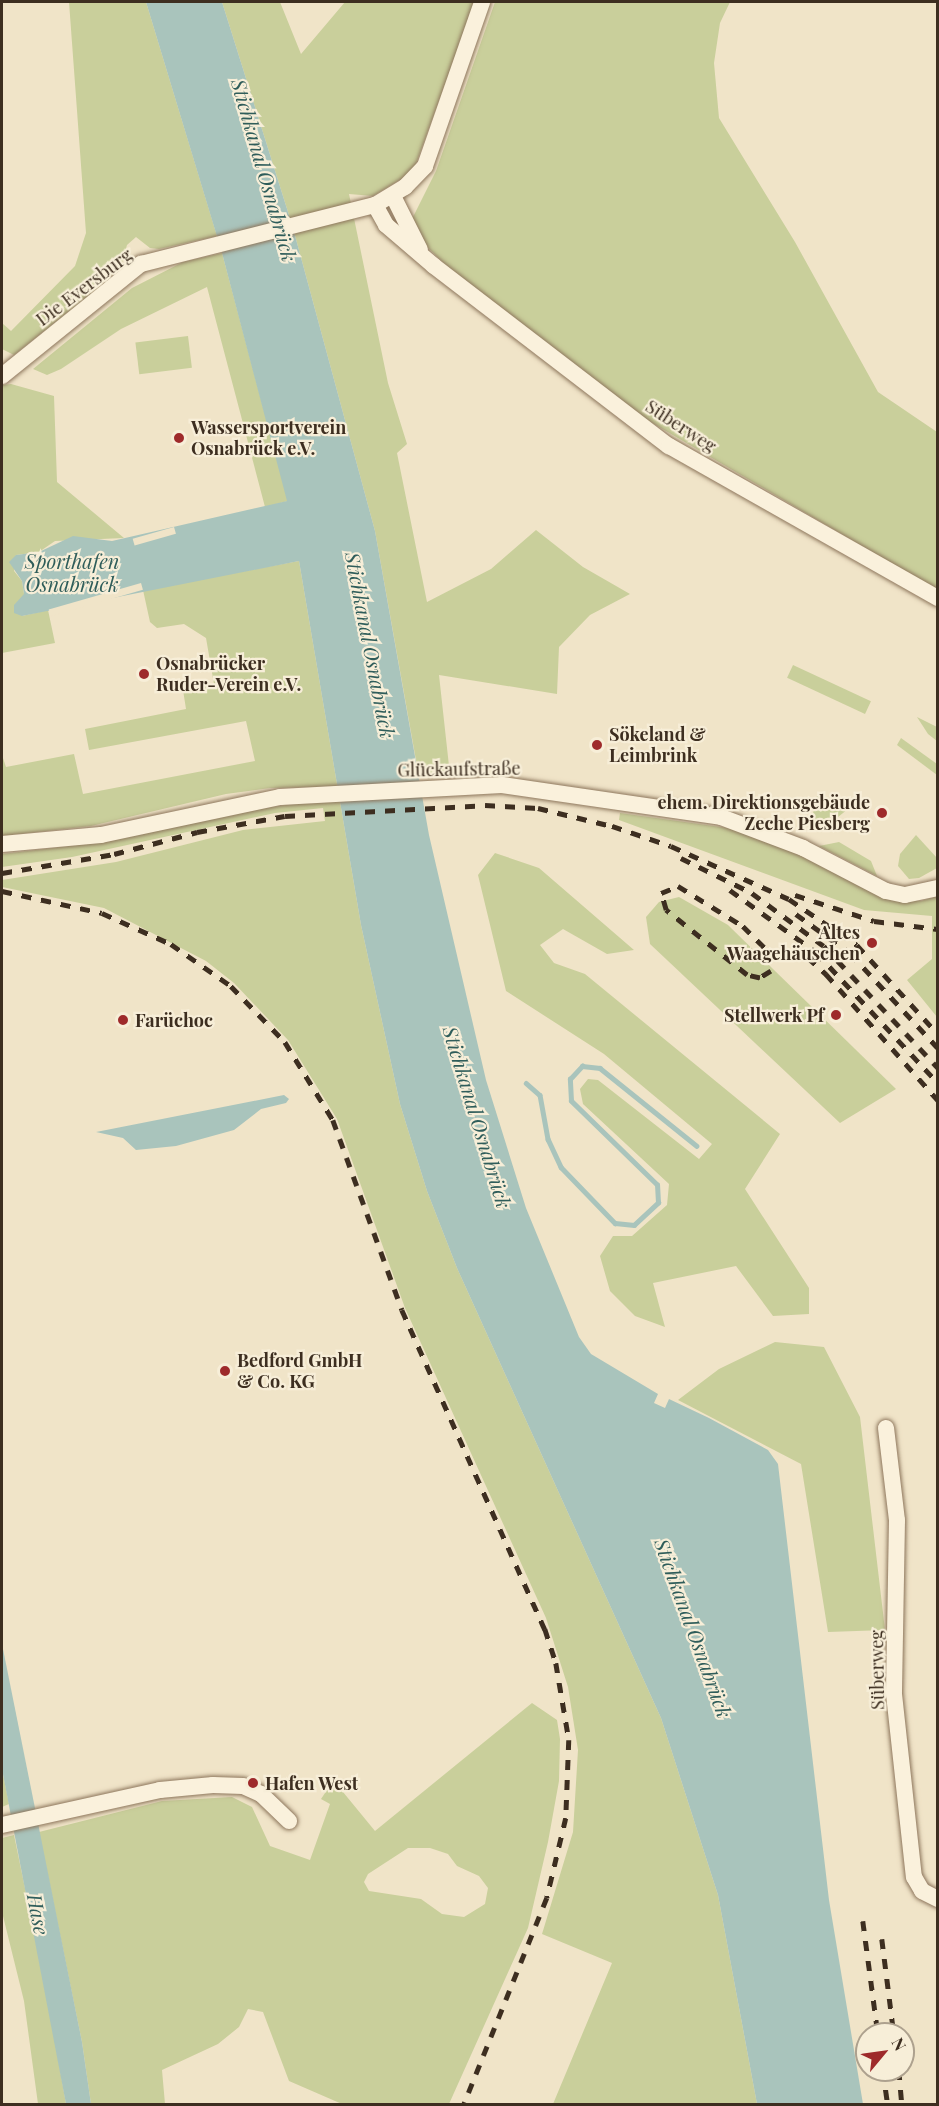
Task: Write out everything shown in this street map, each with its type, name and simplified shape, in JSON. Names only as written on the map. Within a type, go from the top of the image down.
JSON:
[{"type":"street","points":[[375,205],[393,196],[415,179],[424,166],[482,2]]},
{"type":"street","name":"Süberweg","points":[[393,196],[423,256]]},
{"type":"street","name":"Süberweg","points":[[375,205],[386,225],[423,256],[669,446],[938,598]]},
{"type":"street","name":"Die Eversburg","points":[[2,376],[141,264],[342,211],[375,205]]},
{"type":"street","name":"Glückaufstraße","points":[[2,844],[101,834],[228,805],[311,794],[453,786],[538,789],[721,818],[803,848],[886,891],[905,895],[938,888]]},
{"type":"street","name":"Süberweg","points":[[886,1428],[897,1520],[894,1694],[914,1877],[922,1891],[938,1899]]},
{"type":"street","points":[[2,1825],[160,1790],[243,1786],[261,1794],[289,1821]]},
{"type":"green space","points":[[69,2],[146,2],[217,236],[159,249],[150,248],[136,237],[127,245],[121,266],[103,284],[14,355],[2,349],[2,323],[11,331],[75,266],[86,233]]},
{"type":"green space","points":[[222,2],[280,2],[301,54],[345,2],[475,2],[413,172],[373,196],[349,194],[388,383],[407,444],[397,453],[427,602],[491,569],[536,530],[583,567],[630,594],[590,615],[559,647],[557,694],[439,675],[450,775],[419,777],[375,531],[293,228]]},
{"type":"green space","points":[[495,2],[730,2],[720,23],[714,63],[719,118],[795,242],[878,392],[937,432],[937,590],[649,421],[449,268],[422,242],[412,219],[436,171]]},
{"type":"green space","points":[[222,253],[288,501],[265,507],[207,287],[121,329],[61,369],[47,375],[33,369],[132,288],[183,262]]},
{"type":"green space","points":[[188,336],[192,368],[139,374],[135,342]]},
{"type":"green space","points":[[11,384],[54,396],[57,482],[124,538],[55,541],[39,552],[16,555],[14,571],[22,581],[24,594],[22,616],[48,610],[55,643],[2,653],[2,385]]},
{"type":"green space","points":[[299,561],[361,925],[400,1104],[427,1191],[457,1268],[661,1718],[718,1895],[757,2104],[553,2104],[612,1963],[542,1934],[573,1832],[578,1750],[568,1687],[546,1618],[405,1308],[337,1119],[288,1040],[234,983],[206,961],[104,908],[2,887],[2,880],[116,862],[243,830],[325,821],[323,808],[275,813],[72,857],[2,867],[2,854],[111,841],[230,813],[322,800],[322,787],[270,788],[226,794],[91,826],[2,836],[2,755],[6,767],[74,754],[83,794],[255,761],[246,721],[89,750],[85,729],[186,709],[183,690],[214,684],[206,638],[184,624],[157,628],[150,622],[143,590]]},
{"type":"green space","points":[[793,665],[871,701],[865,714],[787,678]]},
{"type":"green space","points":[[917,717],[937,727],[937,741],[928,734]]},
{"type":"green space","points":[[901,738],[937,764],[937,775],[897,745]]},
{"type":"green space","points":[[817,796],[853,805],[828,825],[810,827]]},
{"type":"green space","points":[[620,813],[728,828],[798,854],[881,897],[921,901],[937,896],[937,1017],[907,980],[932,959],[932,916],[864,910],[619,820]]},
{"type":"green space","points":[[916,835],[937,858],[937,868],[919,878],[909,879],[898,866],[900,854]]},
{"type":"green space","points":[[839,842],[871,861],[877,876],[819,846]]},
{"type":"green space","points":[[495,853],[539,868],[634,950],[607,954],[563,929],[540,945],[554,963],[585,974],[780,1134],[745,1189],[809,1288],[809,1314],[773,1316],[736,1266],[653,1283],[665,1327],[635,1316],[610,1291],[600,1256],[613,1236],[632,1236],[667,1205],[669,1184],[583,1104],[580,1089],[588,1079],[598,1080],[699,1159],[712,1144],[604,1054],[506,991],[478,875]]},
{"type":"green space","points":[[679,897],[728,925],[896,1089],[840,1123],[650,944],[646,917],[659,902]]},
{"type":"green space","points":[[775,1342],[824,1347],[860,1417],[885,1630],[828,1632],[801,1464],[678,1400],[719,1369]]},
{"type":"green space","points":[[532,1703],[557,1720],[560,1739],[559,1781],[548,1842],[528,1928],[449,2104],[342,2104],[289,2081],[263,2012],[248,2009],[239,2027],[218,2044],[162,2070],[165,2104],[91,2104],[82,2042],[39,1832],[162,1801],[232,1797],[252,1807],[270,1846],[310,1860],[330,1804],[321,1799],[327,1790],[335,1787],[343,1792],[375,1831]],"holes":[[[408,1848],[430,1848],[448,1854],[457,1866],[479,1876],[488,1888],[485,1904],[464,1917],[442,1914],[421,1899],[369,1891],[364,1882],[368,1874]]]},
{"type":"green space","points":[[2,1769],[9,1804],[2,1807]]},
{"type":"green space","points":[[14,1835],[47,1995],[66,2104],[38,2104],[24,2001],[2,1912],[2,1838]]},
{"type":"water","points":[[146,2],[222,2],[293,228],[375,531],[429,835],[486,1080],[526,1208],[579,1337],[591,1354],[658,1394],[654,1403],[665,1408],[669,1399],[709,1418],[768,1450],[778,1464],[829,1900],[855,2056],[855,2082],[859,2082],[863,2104],[757,2104],[718,1895],[661,1718],[457,1268],[427,1191],[400,1104],[361,925],[299,561],[22,616],[14,613],[14,605],[24,594],[22,581],[9,562],[16,555],[39,552],[73,536],[112,541],[287,501],[222,253]]},
{"type":"water","points":[[284,1095],[289,1099],[286,1103],[261,1109],[234,1130],[176,1146],[136,1150],[123,1138],[96,1132]]},
{"type":"water","name":"Hase","points":[[2,1644],[82,2042],[91,2104],[66,2104],[2,1769]]},
{"type":"pier","points":[[174,527],[176,534],[135,546],[133,539]]},
{"type":"pier","points":[[141,583],[143,590],[51,616],[49,609]]},
{"type":"waterway","points":[[526,1083],[540,1095],[548,1139],[561,1167],[615,1223],[634,1225],[658,1203],[657,1185],[571,1101],[570,1079],[582,1066],[600,1068],[697,1146]]},
{"type":"railway","points":[[2,873],[114,854],[197,832],[285,816],[485,805],[538,808],[612,826],[671,846],[789,899],[857,945],[938,1034]]},
{"type":"railway","points":[[681,858],[752,893],[824,946],[938,1068]]},
{"type":"railway","points":[[678,886],[743,926],[769,952],[771,971],[760,978],[747,975],[666,910],[661,893],[678,886]]},
{"type":"railway","points":[[730,890],[816,952],[938,1083]]},
{"type":"railway","points":[[2,891],[102,913],[171,944],[231,986],[285,1042],[333,1120],[402,1310],[545,1629],[556,1663],[569,1740],[566,1818],[547,1898],[464,2104]]},
{"type":"railway","points":[[795,895],[874,921],[938,929]]},
{"type":"railway","points":[[796,914],[850,953],[938,1048]]},
{"type":"railway","points":[[793,944],[826,974],[938,1100]]},
{"type":"railway","points":[[863,1921],[876,2022]]},
{"type":"railway","points":[[882,1939],[892,2022]]},
{"type":"railway","points":[[885,2082],[888,2104]]},
{"type":"railway","points":[[900,2082],[902,2104]]},
{"type":"place","name":"Wassersportverein Osnabrück e.V.","points":[[179,438]]},
{"type":"place","name":"Osnabrücker Ruder-Verein e.V.","points":[[144,674]]},
{"type":"place","name":"Sökeland & Leimbrink","points":[[597,745]]},
{"type":"place","name":"ehem. Direktionsgebäude Zeche Piesberg","points":[[882,813]]},
{"type":"place","name":"Altes Waagehäuschen","points":[[872,943]]},
{"type":"place","name":"Stellwerk Pf","points":[[836,1015]]},
{"type":"place","name":"Farüchoc","points":[[123,1020]]},
{"type":"place","name":"Bedford GmbH & Co. KG","points":[[225,1371]]},
{"type":"place","name":"Hafen West","points":[[253,1783]]},
{"type":"water label","name":"Stichkanal Osnabrück","points":[[265,170]]},
{"type":"water label","name":"Sporthafen Osnabrück","points":[[72,572]]},
{"type":"water label","name":"Stichkanal Osnabrück","points":[[371,645]]},
{"type":"water label","name":"Stichkanal Osnabrück","points":[[478,1117]]},
{"type":"water label","name":"Stichkanal Osnabrück","points":[[694,1628]]}]
